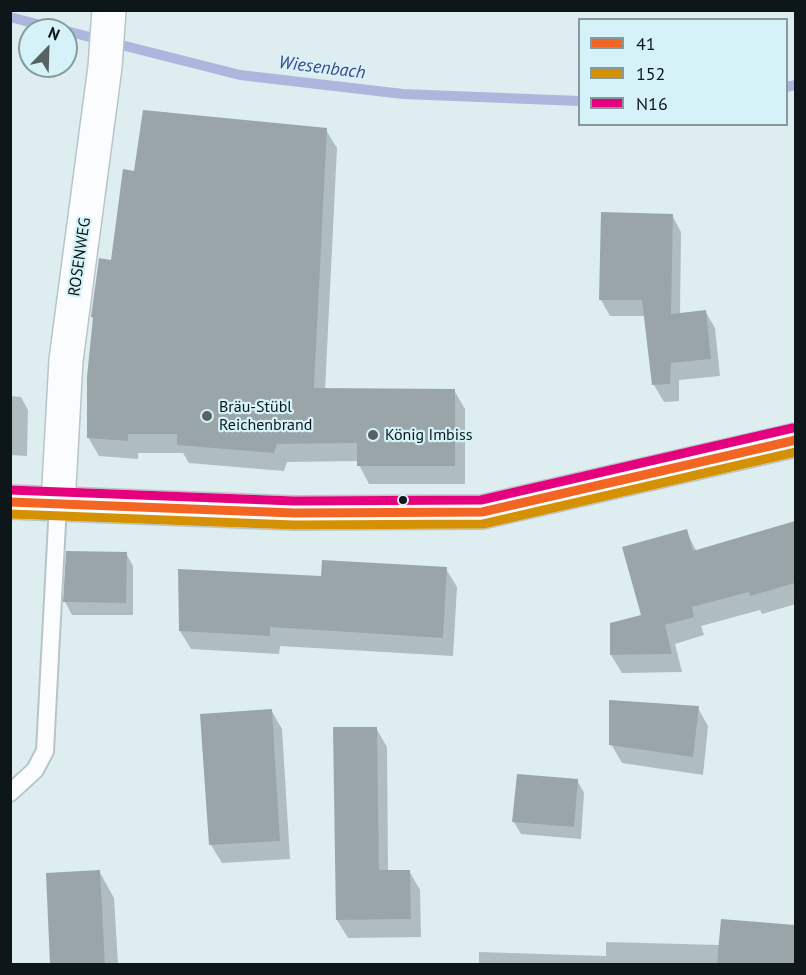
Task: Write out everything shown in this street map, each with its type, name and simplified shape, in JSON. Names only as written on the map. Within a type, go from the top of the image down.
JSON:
[{"type":"main road","name":"ROSENWEG","points":[[58,504],[66,360],[105,67],[108,16]]},
{"type":"main road","points":[[10,502],[294,513],[482,512],[795,440]]},
{"type":"lane","points":[[10,793],[35,770],[45,751],[58,504]]},
{"type":"building","points":[[143,110],[327,128],[314,388],[455,389],[455,466],[357,466],[357,443],[277,444],[274,453],[177,445],[177,434],[128,434],[128,441],[87,438],[87,377],[93,317],[91,317],[99,258],[111,260],[123,169],[134,171]]},
{"type":"building","points":[[601,212],[673,214],[671,314],[706,310],[711,359],[671,363],[670,384],[652,385],[642,300],[599,300]]},
{"type":"building","points":[[795,521],[795,583],[750,596],[749,592],[692,607],[694,617],[665,625],[672,654],[610,655],[610,623],[641,615],[622,547],[687,529],[693,551]]},
{"type":"building","points":[[66,551],[127,552],[126,603],[63,602]]},
{"type":"building","points":[[322,560],[447,567],[443,638],[270,627],[270,636],[179,631],[178,569],[321,576]]},
{"type":"building","points":[[609,700],[699,706],[693,757],[609,745]]},
{"type":"building","points":[[272,709],[280,841],[209,845],[200,714]]},
{"type":"building","points":[[333,727],[377,727],[379,870],[410,870],[411,919],[336,920]]},
{"type":"building","points":[[517,774],[578,779],[574,827],[512,822]]},
{"type":"building","points":[[100,870],[105,964],[50,964],[46,873]]},
{"type":"building","points":[[721,919],[795,925],[795,964],[717,964]]},
{"type":"waterway","name":"Wiesenbach","points":[[10,17],[18,19]]},
{"type":"waterway","name":"Wiesenbach","points":[[78,34],[240,75],[403,94],[578,101]]},
{"type":"waterway","name":"Wiesenbach","points":[[788,87],[796,85]]},
{"type":"transit line","name":"N16","points":[[10,490],[294,501],[481,500],[793,428]]},
{"type":"transit line","name":"41","points":[[10,502],[294,513],[482,512],[796,440]]},
{"type":"transit line","name":"152","points":[[10,514],[294,525],[483,524],[796,452]]},
{"type":"place","name":"Bräu-Stübl Reichenbrand","points":[[207,416]]},
{"type":"place","name":"König Imbiss","points":[[373,435]]}]
